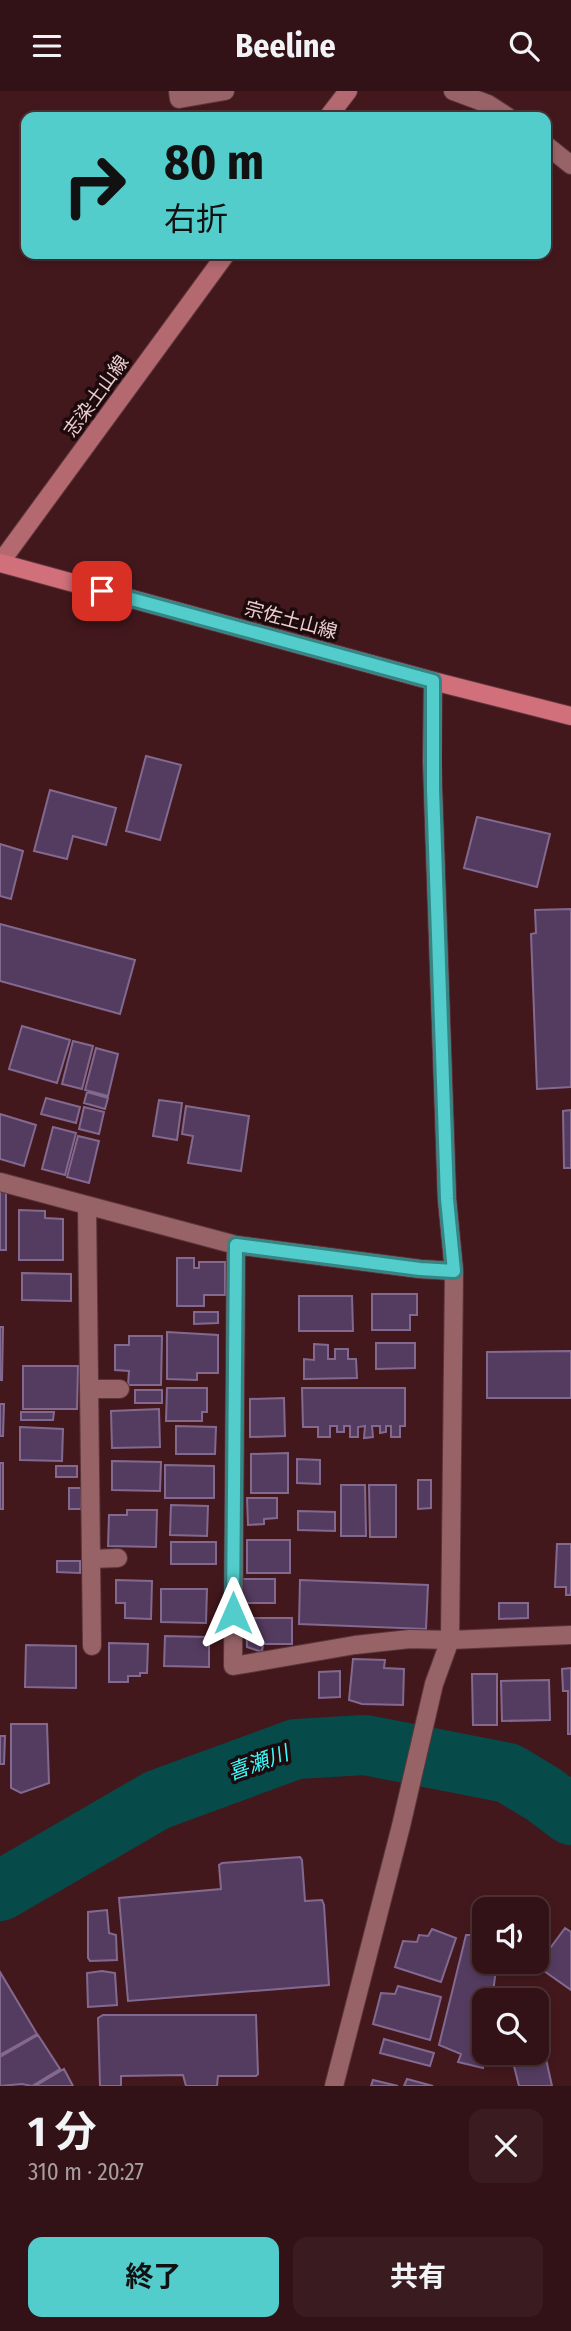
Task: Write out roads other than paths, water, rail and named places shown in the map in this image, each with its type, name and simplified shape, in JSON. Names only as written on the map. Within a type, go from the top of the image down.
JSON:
[{"type":"main road","points":[[332,112],[348,91]]},
{"type":"main road","name":"志染土山線","points":[[0,563],[222,259]]},
{"type":"main road","name":"宗佐土山線","points":[[0,563],[571,716]]},
{"type":"street","points":[[178,91],[179,99],[225,91]]},
{"type":"street","points":[[453,91],[488,104],[500,112]]},
{"type":"street","points":[[551,149],[571,165]]},
{"type":"street","points":[[334,2086],[401,1826],[434,1684],[450,1640],[454,1271],[447,1199],[432,775],[433,681]]},
{"type":"street","points":[[0,1182],[236,1245],[454,1271]]},
{"type":"street","points":[[87,1206],[92,1646]]},
{"type":"street","points":[[236,1245],[233,1666],[355,1645],[410,1639],[571,1635]]},
{"type":"street","points":[[89,1389],[120,1389]]},
{"type":"street","points":[[91,1559],[118,1558]]},
{"type":"waterway","name":"喜瀬川","points":[[0,1891],[157,1800],[296,1749],[365,1745],[508,1773],[571,1815]]}]
